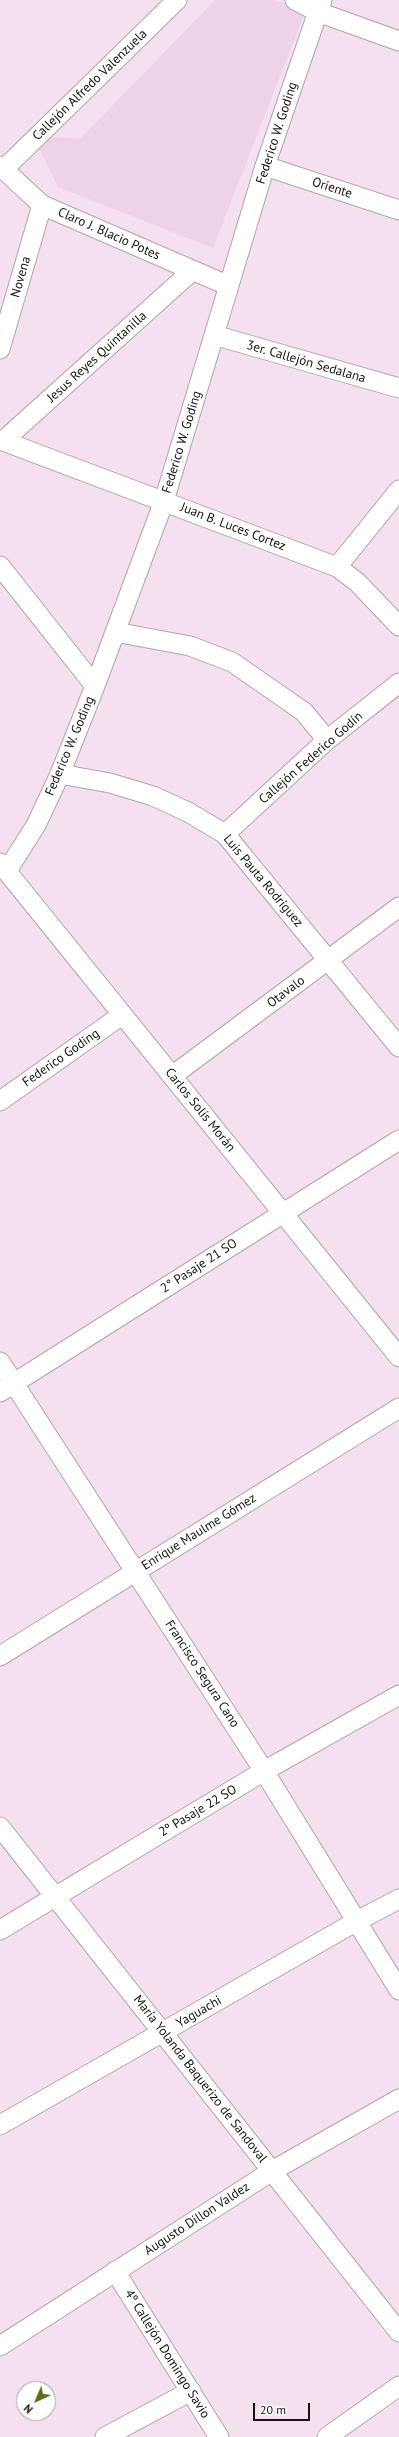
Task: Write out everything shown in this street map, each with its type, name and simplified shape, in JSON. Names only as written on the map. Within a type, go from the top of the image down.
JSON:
[{"type":"street","name":"Callejón Alfredo Valenzuela","points":[[1,168],[177,0]]},
{"type":"street","points":[[295,0],[320,6],[399,41]]},
{"type":"street","name":"Federico W. Goding","points":[[4,867],[36,826],[60,774],[95,686],[164,501],[265,166],[320,6]]},
{"type":"street","name":"Oriente","points":[[265,166],[399,210]]},
{"type":"street","name":"Claro J. Blacio Potes","points":[[1,168],[42,205],[229,286]]},
{"type":"street","name":"Novena","points":[[0,349],[42,205]]},
{"type":"street","name":"Jesus Reyes Quintanilla","points":[[1,440],[192,271]]},
{"type":"street","name":"3er. Callejón Sedalana","points":[[214,335],[399,388]]},
{"type":"street","name":"Juan B. Luces Cortez","points":[[1,440],[337,566],[357,582],[399,626]]},
{"type":"street","points":[[337,566],[399,490]]},
{"type":"street","points":[[0,566],[95,686]]},
{"type":"street","points":[[115,632],[190,646],[232,662],[304,712],[327,740]]},
{"type":"street","name":"Callejón Federico Godín","points":[[225,834],[327,740],[399,683]]},
{"type":"street","name":"Luis Pauta Rodríguez","points":[[60,774],[110,783],[153,796],[188,812],[225,834],[399,1047]]},
{"type":"street","name":"Carlos Solís Morán","points":[[4,867],[399,1357]]},
{"type":"street","name":"Otavalo","points":[[172,1076],[329,960],[399,906]]},
{"type":"street","name":"Federico Goding","points":[[0,1101],[122,1015]]},
{"type":"street","name":"2° Pasaje 21 SO","points":[[7,1388],[399,1140]]},
{"type":"street","name":"Francisco Segura Cano","points":[[0,1362],[7,1388],[136,1571],[264,1771],[399,1990]]},
{"type":"street","name":"Enrique Maulme Gómez","points":[[0,1656],[399,1408]]},
{"type":"street","name":"2º Pasaje 22 SO","points":[[0,1930],[264,1771],[399,1695]]},
{"type":"street","name":"María Yolanda Baquerizo de Sandoval","points":[[0,1827],[399,2332]]},
{"type":"street","name":"Yaguachi","points":[[0,2125],[163,2033],[357,1920],[399,1900]]},
{"type":"street","name":"Augusto Dillon Valdez","points":[[0,2346],[272,2171],[399,2099]]},
{"type":"street","name":"4º Callejón Domingo Savio","points":[[115,2271],[191,2390],[219,2437]]},
{"type":"street","points":[[327,2437],[399,2386]]},
{"type":"street","points":[[105,2437],[191,2390]]},
{"type":"shaded area","points":[[215,0],[275,0],[305,12],[213,248],[58,187],[38,146],[50,137],[80,139]]}]
